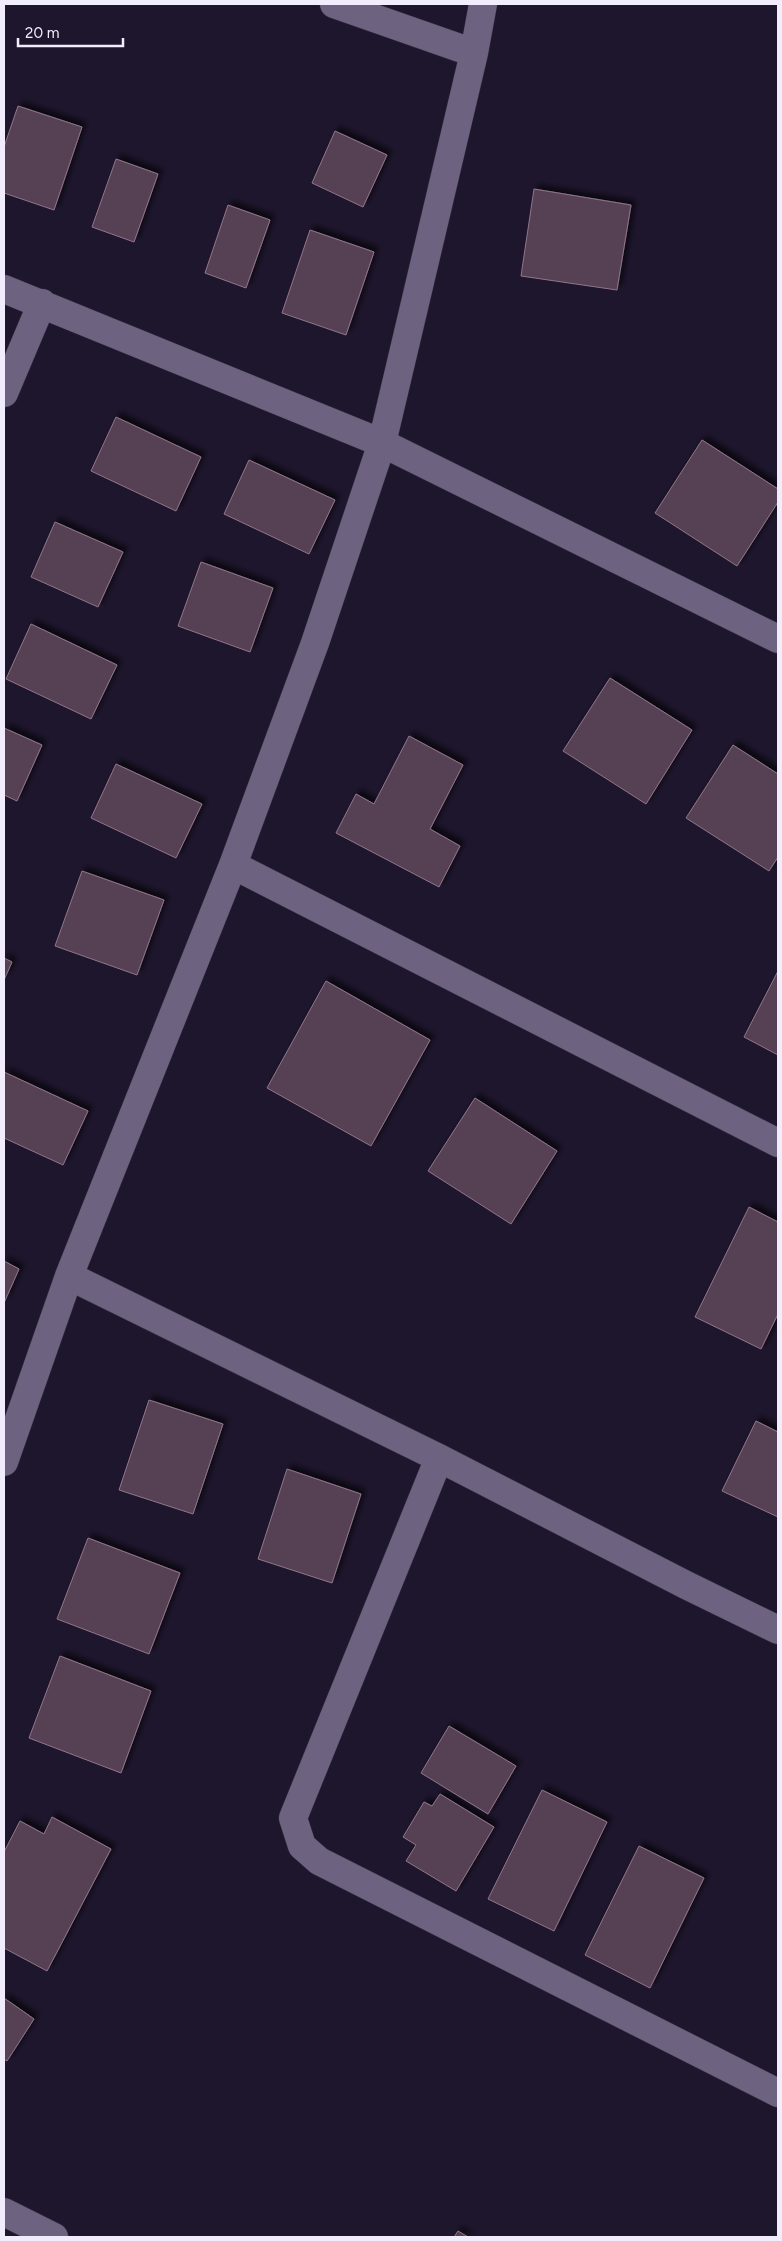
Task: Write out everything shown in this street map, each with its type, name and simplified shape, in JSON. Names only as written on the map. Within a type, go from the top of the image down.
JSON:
[{"type":"street","points":[[334,4],[474,53]]},
{"type":"street","points":[[4,1462],[69,1276],[233,865],[315,643],[382,443],[474,53],[483,4]]},
{"type":"street","points":[[4,289],[382,443],[778,639]]},
{"type":"street","points":[[4,393],[42,303]]},
{"type":"street","points":[[233,865],[778,1143]]},
{"type":"street","points":[[69,1276],[439,1458],[686,1586],[778,1630]]},
{"type":"street","points":[[439,1458],[293,1818],[302,1846],[319,1862],[778,2093]]},
{"type":"street","points":[[4,2212],[54,2237]]},
{"type":"building","points":[[18,106],[82,127],[54,210],[4,193],[4,147]]},
{"type":"building","points":[[335,131],[387,155],[363,207],[312,183]]},
{"type":"building","points":[[116,159],[158,174],[134,242],[92,227]]},
{"type":"building","points":[[534,189],[631,205],[617,290],[521,276]]},
{"type":"building","points":[[228,205],[270,220],[246,288],[205,273]]},
{"type":"building","points":[[310,230],[374,252],[346,335],[282,313]]},
{"type":"building","points":[[116,417],[201,457],[176,511],[91,471]]},
{"type":"building","points":[[702,440],[778,489],[778,502],[737,566],[655,513]]},
{"type":"building","points":[[249,460],[335,500],[309,554],[224,514]]},
{"type":"building","points":[[55,522],[123,552],[98,607],[31,577]]},
{"type":"building","points":[[201,562],[273,588],[250,652],[178,626]]},
{"type":"building","points":[[31,624],[117,665],[91,719],[6,679]]},
{"type":"building","points":[[610,678],[692,730],[646,804],[563,751]]},
{"type":"building","points":[[4,728],[42,745],[17,801],[4,795]]},
{"type":"building","points":[[409,736],[463,765],[430,829],[460,846],[439,887],[336,833],[356,794],[374,804]]},
{"type":"building","points":[[733,745],[778,774],[778,857],[769,871],[686,818]]},
{"type":"building","points":[[116,764],[202,804],[176,858],[91,818]]},
{"type":"building","points":[[82,871],[164,900],[137,975],[55,946]]},
{"type":"building","points":[[4,958],[12,962],[4,980]]},
{"type":"building","points":[[778,971],[778,1055],[744,1037]]},
{"type":"building","points":[[326,981],[430,1040],[371,1146],[267,1088]]},
{"type":"building","points":[[4,1072],[88,1111],[63,1165],[4,1138]]},
{"type":"building","points":[[475,1098],[557,1151],[511,1224],[428,1171]]},
{"type":"building","points":[[749,1207],[778,1222],[778,1314],[761,1349],[695,1317]]},
{"type":"building","points":[[4,1261],[19,1269],[4,1303]]},
{"type":"building","points":[[149,1400],[223,1424],[193,1514],[119,1490]]},
{"type":"building","points":[[756,1421],[778,1432],[778,1517],[722,1491]]},
{"type":"building","points":[[287,1469],[361,1494],[332,1583],[258,1559]]},
{"type":"building","points":[[88,1538],[180,1573],[149,1654],[57,1619]]},
{"type":"building","points":[[60,1656],[151,1691],[121,1773],[29,1738]]},
{"type":"building","points":[[449,1726],[516,1766],[488,1814],[421,1773]]},
{"type":"building","points":[[542,1790],[607,1822],[554,1931],[488,1899]]},
{"type":"building","points":[[440,1794],[494,1827],[456,1891],[406,1861],[416,1845],[403,1837],[424,1802],[432,1806]]},
{"type":"building","points":[[52,1817],[111,1849],[47,1971],[4,1948],[4,1852],[20,1821],[44,1834]]},
{"type":"building","points":[[639,1846],[704,1878],[650,1988],[585,1955]]},
{"type":"building","points":[[4,1998],[34,2019],[7,2061],[4,2059]]},
{"type":"building","points":[[458,2231],[468,2237],[454,2237]]}]
